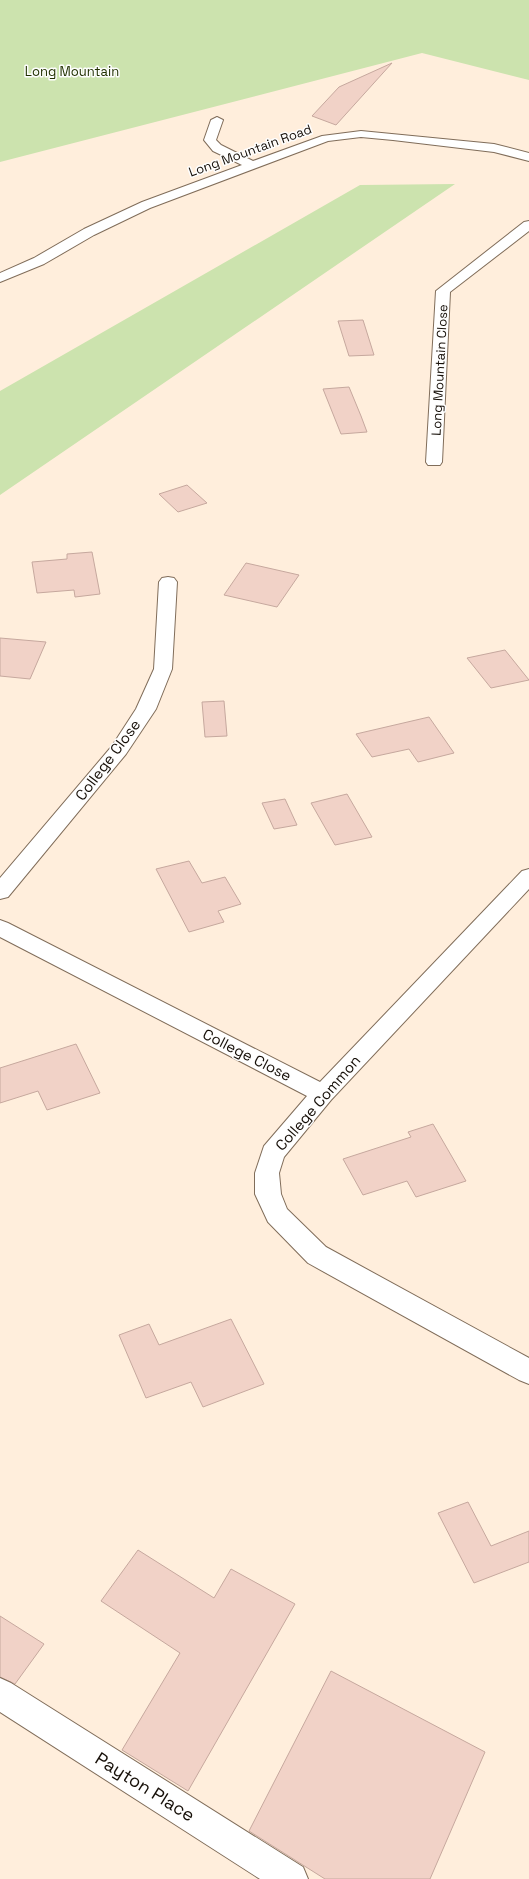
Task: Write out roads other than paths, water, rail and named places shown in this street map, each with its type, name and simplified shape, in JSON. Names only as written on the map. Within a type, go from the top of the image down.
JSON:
[{"type":"street","points":[[216,120],[210,140],[217,148],[252,165]]},
{"type":"street","name":"Long Mountain Road","points":[[0,278],[39,261],[89,232],[146,205],[326,138],[361,134],[393,136],[494,148],[529,157]]},
{"type":"street","name":"Long Mountain Close","points":[[434,462],[443,291],[529,225]]},
{"type":"street","name":"College Close","points":[[0,892],[119,750],[146,709],[163,669],[168,582]]},
{"type":"street","name":"College Common","points":[[529,876],[323,1094],[273,1153],[267,1173],[268,1194],[277,1215],[317,1255],[529,1372]]},
{"type":"street","name":"College Close","points":[[0,928],[323,1094]]},
{"type":"street","name":"Payton Place","points":[[0,1694],[291,1879]]},
{"type":"park label","name":"Long Mountain","points":[[72,71]]}]
